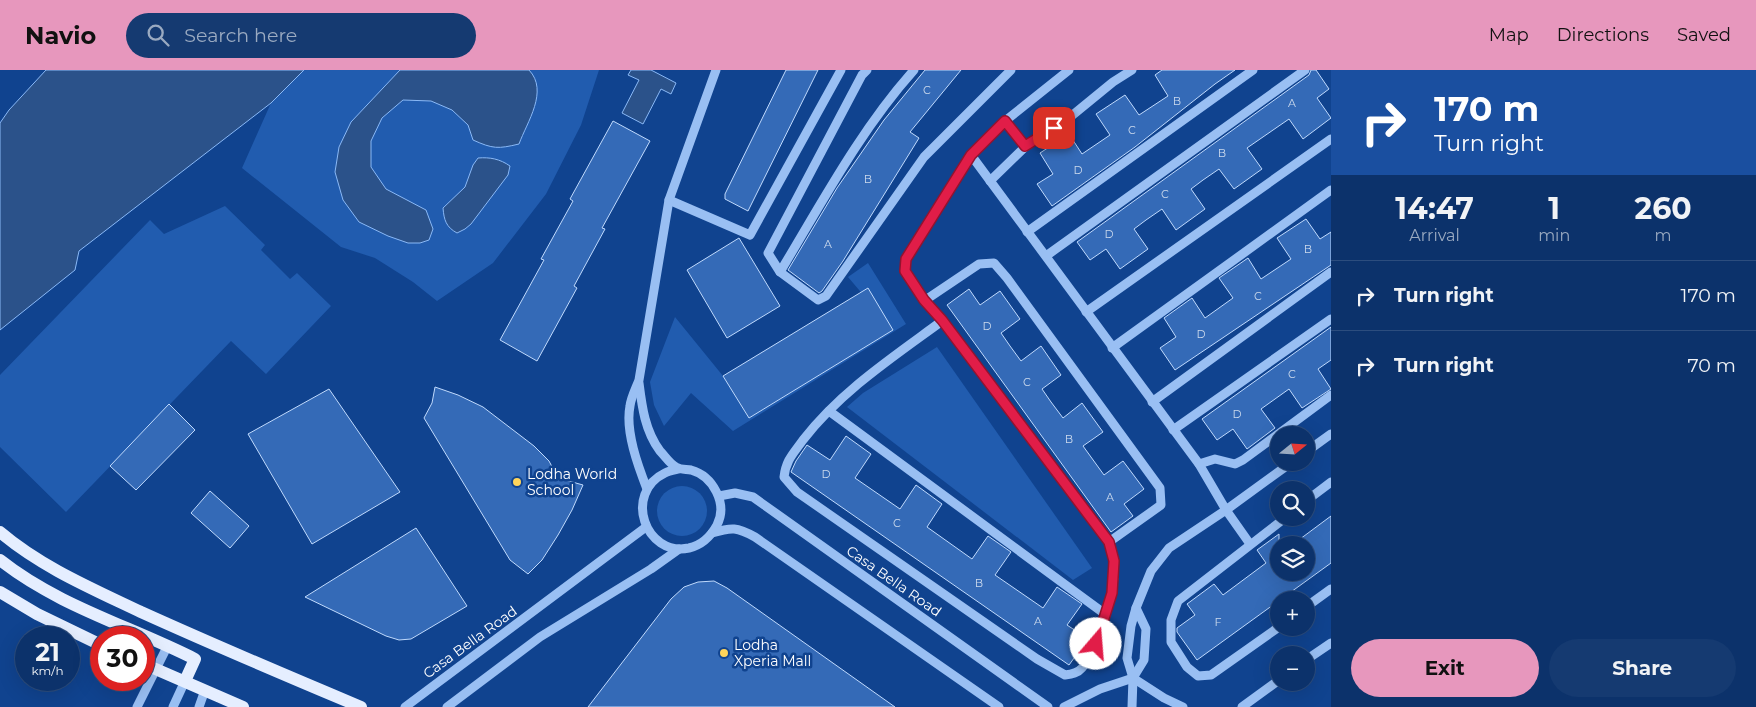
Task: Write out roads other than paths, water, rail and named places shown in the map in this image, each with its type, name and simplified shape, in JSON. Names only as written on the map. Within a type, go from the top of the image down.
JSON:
[{"type":"main road","points":[[0,532],[18,548],[86,587],[196,637],[360,707]]},
{"type":"main road","points":[[0,560],[13,571],[48,593],[195,659],[185,681]]},
{"type":"main road","points":[[0,592],[37,614],[90,640]]},
{"type":"main road","points":[[155,669],[243,707]]},
{"type":"street","points":[[647,490],[639,468],[629,423],[630,406],[639,380],[669,200],[716,70]]},
{"type":"street","points":[[669,200],[750,235],[840,70]]},
{"type":"street","points":[[867,70],[862,75],[768,253],[780,272],[818,300],[826,296],[924,156],[1010,70]]},
{"type":"street","points":[[780,272],[840,173],[895,92],[914,70]]},
{"type":"street","points":[[942,320],[857,383],[815,425],[786,464],[784,477],[797,492],[1037,659],[1065,675],[1076,673],[1082,668],[1096,644],[1112,593],[1114,561],[1109,542],[942,320],[924,300],[905,271],[906,259],[971,155],[1005,121],[1069,70]]},
{"type":"street","points":[[990,181],[1025,146],[1068,118],[1113,82],[1132,70]]},
{"type":"street","points":[[1027,232],[1253,70]]},
{"type":"street","points":[[1046,256],[1305,70]]},
{"type":"street","points":[[1005,121],[1025,146]]},
{"type":"street","points":[[1086,312],[1331,139]]},
{"type":"street","points":[[971,155],[1199,464],[1226,510],[1250,544]]},
{"type":"street","points":[[1112,348],[1331,190]]},
{"type":"street","points":[[924,300],[980,264],[994,263],[1007,278],[1160,488],[1161,505],[1109,542]]},
{"type":"street","points":[[1152,402],[1331,272]]},
{"type":"street","points":[[1173,430],[1331,319]]},
{"type":"street","points":[[639,380],[641,405],[647,429],[660,450],[679,469]]},
{"type":"street","points":[[1199,464],[1215,459],[1235,464],[1243,460],[1331,395]]},
{"type":"street","points":[[829,411],[1105,614]]},
{"type":"street","points":[[1315,446],[1331,434]]},
{"type":"street","points":[[679,469],[691,470],[703,476],[719,496],[721,509],[719,522],[703,542],[691,548],[679,549],[665,545],[654,538],[646,527],[642,514],[642,502],[647,490],[655,479],[666,472],[679,469]]},
{"type":"street","points":[[1132,707],[1133,678],[1128,658],[1130,626],[1151,571],[1169,548],[1280,471]]},
{"type":"street","points":[[1315,494],[1331,482]]},
{"type":"street","name":"Casa Bella Road","points":[[719,496],[735,493],[754,497],[1048,707]]},
{"type":"street","points":[[1270,633],[1211,675],[1198,676],[1187,667],[1171,642],[1171,620],[1178,601],[1274,526]]},
{"type":"street","name":"Casa Bella Road","points":[[405,707],[646,527]]},
{"type":"street","points":[[712,533],[727,529],[741,529],[755,537],[999,707]]},
{"type":"street","points":[[447,707],[540,637],[651,569],[679,549]]},
{"type":"street","points":[[1315,601],[1331,589]]},
{"type":"street","points":[[1064,707],[1100,689],[1133,678],[1144,660],[1146,629],[1136,608]]},
{"type":"street","points":[[1315,654],[1331,642]]},
{"type":"street","points":[[155,660],[168,646]]},
{"type":"street","points":[[1133,678],[1164,698],[1184,707]]},
{"type":"street","points":[[173,707],[185,681]]},
{"type":"street","points":[[1242,707],[1270,687]]},
{"type":"street","points":[[199,707],[205,690]]},
{"type":"street","points":[[137,707],[142,691]]},
{"type":"place","name":"Lodha World School","points":[[517,482]]},
{"type":"place","name":"Lodha Xperia Mall","points":[[724,653]]}]
